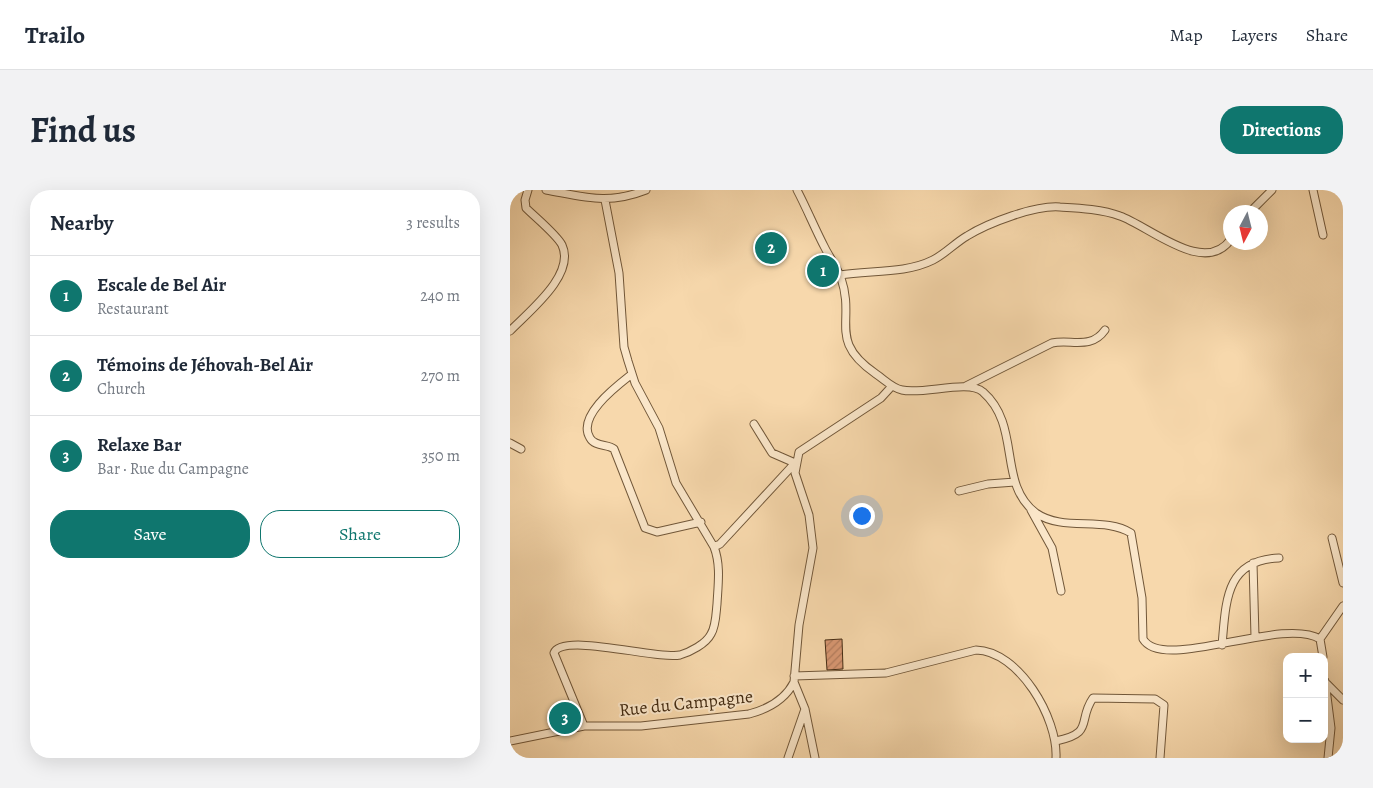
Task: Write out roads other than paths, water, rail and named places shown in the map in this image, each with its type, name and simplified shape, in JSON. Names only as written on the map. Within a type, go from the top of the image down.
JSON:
[{"type":"street","points":[[510,331],[552,288],[561,273],[564,261],[562,245],[526,208],[528,190]]},
{"type":"street","points":[[546,190],[605,200],[624,197],[646,190]]},
{"type":"street","points":[[797,190],[840,275],[844,294],[849,347],[864,366],[892,386],[903,390],[926,391],[965,386],[1052,343],[1087,343],[1105,330]]},
{"type":"street","points":[[1257,205],[1272,190]]},
{"type":"street","points":[[1313,190],[1323,235]]},
{"type":"street","points":[[584,726],[554,653],[556,648],[560,646],[586,646],[679,655],[700,646],[711,635],[716,615],[719,580],[718,555],[701,522],[676,483],[659,428],[632,374],[624,347],[621,290],[605,200]]},
{"type":"street","points":[[840,275],[911,268],[934,260],[974,232],[1024,213],[1049,207],[1120,216],[1186,250],[1203,253],[1216,252],[1223,248]]},
{"type":"street","points":[[632,374],[602,398],[592,415],[588,431],[590,438],[594,442],[614,449],[645,528],[657,532],[701,522]]},
{"type":"street","points":[[815,758],[805,709],[794,679],[799,625],[813,548],[812,527],[795,473],[795,463],[799,452],[806,446],[880,398],[892,386]]},
{"type":"street","points":[[965,386],[982,390],[1002,416],[1007,432],[1015,482],[1020,495],[1030,507],[1052,548],[1061,591]]},
{"type":"street","points":[[754,424],[772,452],[795,463]]},
{"type":"street","points":[[510,443],[522,449]]},
{"type":"street","points":[[714,547],[720,544],[795,463]]},
{"type":"street","points":[[959,491],[988,484],[1015,482]]},
{"type":"street","points":[[1030,507],[1050,519],[1125,530],[1131,534],[1142,598],[1143,639],[1146,644],[1162,650],[1222,645],[1279,633],[1300,633],[1320,639]]},
{"type":"street","points":[[1332,538],[1343,583]]},
{"type":"street","points":[[1222,645],[1229,592],[1240,573],[1253,563],[1264,559],[1279,558]]},
{"type":"street","points":[[1253,563],[1255,637]]},
{"type":"street","points":[[1322,653],[1320,639],[1343,606]]},
{"type":"street","points":[[794,679],[886,673],[976,650],[990,650],[1004,659],[1029,683],[1046,714],[1056,740],[1056,758]]},
{"type":"street","name":"Rue du Campagne","points":[[510,741],[584,726],[640,726],[749,714],[771,706],[790,689],[794,679]]},
{"type":"street","points":[[1328,684],[1331,690],[1343,700]]},
{"type":"street","points":[[1056,740],[1072,738],[1079,732],[1086,722],[1093,698],[1155,699],[1164,705],[1160,758]]},
{"type":"street","points":[[1327,698],[1331,728],[1328,758]]},
{"type":"street","points":[[788,758],[805,709]]},
{"type":"place","name":"Témoins de Jéhovah-Bel Air","points":[[771,248]]},
{"type":"place","name":"Escale de Bel Air","points":[[823,271]]},
{"type":"place","name":"Relaxe Bar","points":[[565,718]]}]
